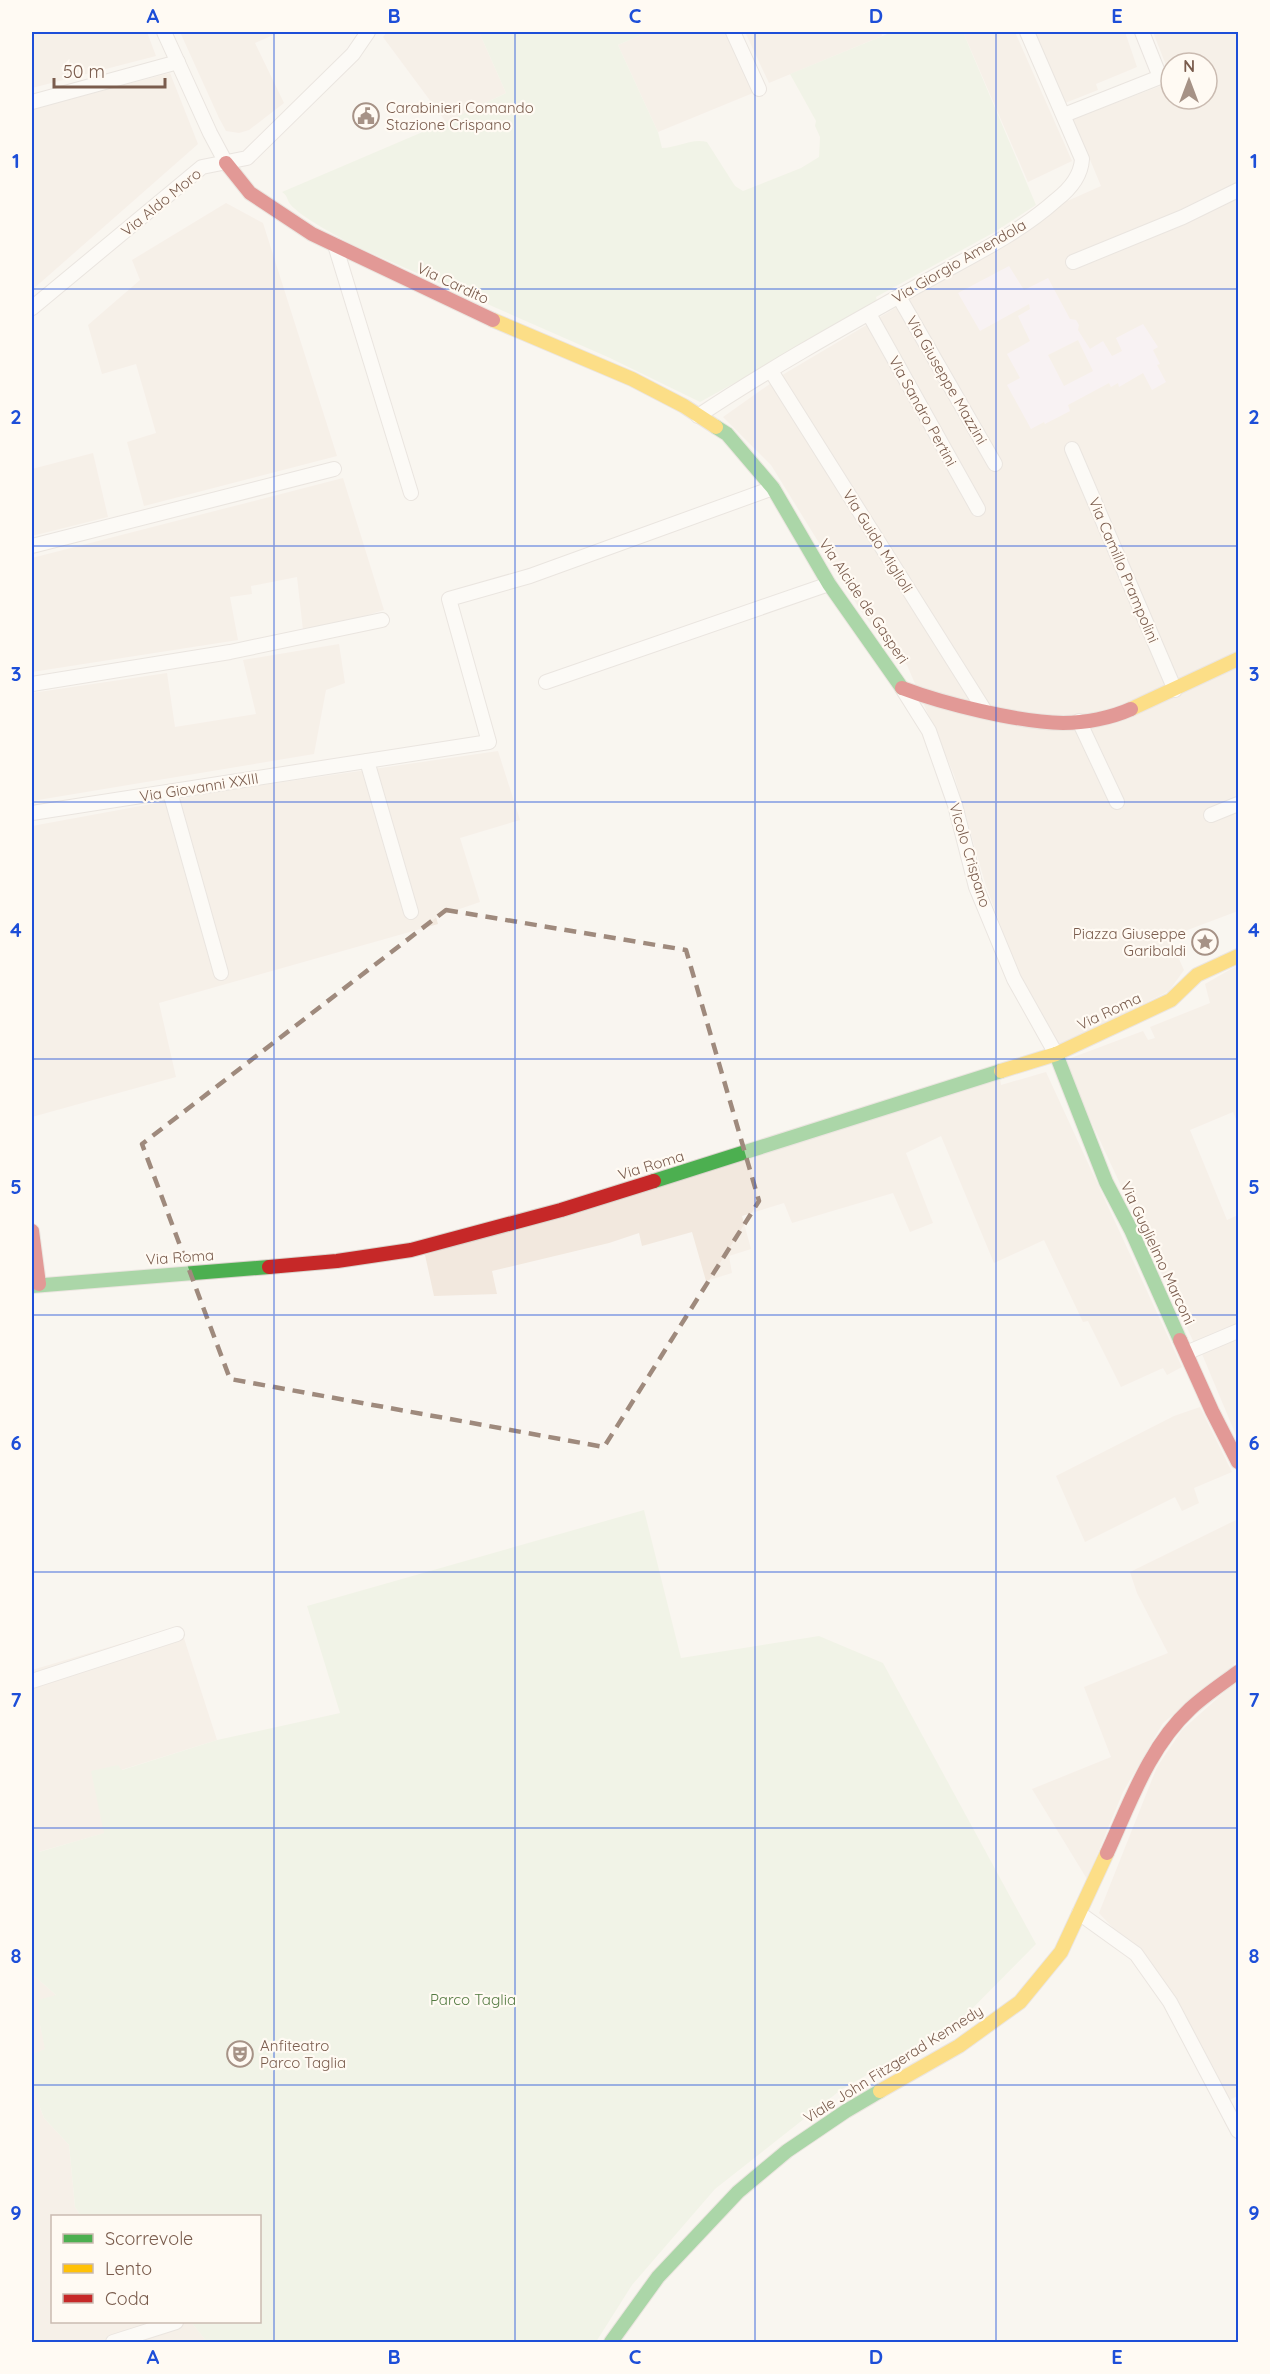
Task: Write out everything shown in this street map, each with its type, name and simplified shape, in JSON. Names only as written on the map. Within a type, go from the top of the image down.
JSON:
[{"type":"street","points":[[164,32],[226,163]]},
{"type":"street","name":"Via Aldo Moro","points":[[32,308],[202,167],[247,158],[353,54],[368,32]]},
{"type":"street","points":[[733,32],[759,89]]},
{"type":"street","name":"Via Giorgio Amendola","points":[[698,416],[868,314],[1012,233],[1058,199],[1075,181],[1082,166],[1082,159],[1028,32]]},
{"type":"street","points":[[1064,115],[1160,77],[1142,32]]},
{"type":"street","points":[[32,102],[178,62]]},
{"type":"street","name":"Via Cardito","points":[[226,163],[250,193],[312,234],[499,323],[632,379],[684,406]]},
{"type":"street","points":[[1073,262],[1183,217],[1238,191]]},
{"type":"street","points":[[335,245],[411,493]]},
{"type":"street","name":"Via Giuseppe Mazzini","points":[[899,297],[995,464]]},
{"type":"street","name":"Via Sandro Pertini","points":[[868,314],[978,509]]},
{"type":"street","name":"Via Guido Miglioli","points":[[771,371],[985,711]]},
{"type":"street","name":"Via Alcide de Gasperi","points":[[684,406],[727,434],[773,488],[830,584],[902,688],[944,701],[1008,716],[1053,722],[1079,721],[1115,716],[1239,659]]},
{"type":"street","name":"Via Camillo Prampolini","points":[[1072,449],[1175,690]]},
{"type":"street","points":[[32,546],[334,469]]},
{"type":"street","name":"Via Giovanni XXIII","points":[[32,813],[489,742],[449,599],[530,576],[773,488]]},
{"type":"street","points":[[546,682],[830,584]]},
{"type":"street","points":[[32,684],[230,652],[382,620]]},
{"type":"street","name":"Vicolo Crispano","points":[[902,688],[929,731],[955,805],[976,887],[1014,979],[1056,1054]]},
{"type":"street","points":[[1079,721],[1117,802]]},
{"type":"street","points":[[367,761],[411,912]]},
{"type":"street","points":[[170,792],[221,973]]},
{"type":"street","points":[[1211,815],[1239,804]]},
{"type":"street","name":"Via Roma","points":[[35,1285],[337,1261],[411,1250],[561,1210],[1056,1054],[1172,1000],[1197,975],[1239,956]]},
{"type":"street","name":"Via Guglielmo Marconi","points":[[1056,1054],[1106,1182],[1131,1230],[1212,1412],[1239,1462]]},
{"type":"street","points":[[32,1231],[35,1285]]},
{"type":"street","points":[[1186,1353],[1239,1331]]},
{"type":"street","points":[[32,1681],[177,1634]]},
{"type":"street","name":"Viale John Fitzgerad Kennedy","points":[[610,2343],[658,2277],[738,2192],[787,2151],[846,2110],[959,2046],[1020,2002],[1061,1952],[1147,1767],[1166,1736],[1190,1709],[1239,1672]]},
{"type":"street","points":[[1079,1913],[1136,1954],[1170,2002],[1239,2131]]},
{"type":"street","points":[[113,2343],[173,2323]]},
{"type":"highlighted area","points":[[446,910],[686,950],[759,1201],[604,1447],[230,1379],[142,1144]]},
{"type":"shaded area","points":[[32,32],[147,32],[156,56],[32,88]]},
{"type":"shaded area","points":[[180,32],[280,32],[255,43],[284,103],[249,130],[239,133],[226,131]]},
{"type":"shaded area","points":[[387,32],[479,32],[506,93],[446,122],[383,37]]},
{"type":"shaded area","points":[[648,32],[726,32],[753,93],[658,132],[618,45]]},
{"type":"shaded area","points":[[745,32],[881,32],[882,36],[769,83]]},
{"type":"shaded area","points":[[963,32],[1015,32],[1072,161],[1028,182]]},
{"type":"shaded area","points":[[1034,32],[1125,32],[1137,67],[1096,84],[1098,90],[1065,103]]},
{"type":"shaded area","points":[[1153,32],[1238,32],[1238,911],[1169,937],[1184,970],[1169,991],[1058,1047],[1023,987],[985,883],[954,775],[907,665],[888,646],[861,611],[771,465],[723,417],[784,374],[1040,222],[1045,211],[1101,186],[1073,119],[1159,87],[1159,111],[1219,111],[1219,51],[1160,51]]},
{"type":"shaded area","points":[[170,73],[198,144],[32,290],[32,109]]},
{"type":"shaded area","points":[[226,203],[263,223],[337,456],[144,506],[127,442],[156,433],[136,364],[102,374],[88,325],[140,280],[132,260]]},
{"type":"shaded area","points":[[1009,266],[1024,290],[1048,278],[1070,319],[1076,320],[1079,325],[1078,330],[1090,349],[1103,341],[1112,356],[1122,351],[1116,338],[1143,324],[1158,347],[1153,350],[1160,364],[1157,365],[1166,382],[1152,390],[1143,373],[1119,387],[1118,383],[1111,387],[1109,383],[1068,405],[1070,411],[1031,429],[1007,385],[1020,378],[1007,354],[1030,341],[1018,316],[1030,309],[1029,304],[980,331],[958,293]],"holes":[[[1078,340],[1093,371],[1064,386],[1048,355]]]},
{"type":"shaded area","points":[[93,453],[108,517],[32,536],[32,469]]},
{"type":"shaded area","points":[[343,478],[384,610],[339,624],[303,630],[297,577],[251,586],[252,594],[230,597],[238,640],[32,672],[32,558]]},
{"type":"shaded area","points":[[339,644],[345,683],[326,690],[314,754],[32,801],[32,693],[167,673],[175,727],[256,714],[243,660]]},
{"type":"shaded area","points":[[498,751],[520,820],[460,838],[480,902],[436,917],[438,924],[159,1003],[176,1077],[32,1117],[32,826],[222,791]]},
{"type":"shaded area","points":[[1238,965],[1238,1124],[1233,1112],[1190,1130],[1227,1220],[1238,1215],[1238,1327],[1195,1345],[1063,1061],[1143,1031],[1148,1040],[1155,1038],[1150,1027],[1210,1003],[1205,984]]},
{"type":"shaded area","points":[[1046,1072],[1182,1367],[1167,1375],[1163,1368],[1121,1387],[1088,1321],[1083,1322],[1044,1240],[994,1263],[941,1136],[906,1153],[933,1223],[910,1232],[893,1193],[792,1223],[784,1203],[742,1216],[751,1249],[729,1256],[732,1273],[706,1281],[692,1232],[642,1246],[639,1233],[609,1243],[492,1271],[497,1294],[434,1296],[425,1255],[1000,1078],[1001,1085]]},
{"type":"shaded area","points":[[1238,1339],[1238,1440],[1202,1354]]},
{"type":"shaded area","points":[[1200,1407],[1232,1472],[1194,1488],[1199,1503],[1182,1511],[1175,1497],[1085,1542],[1056,1476],[1174,1416]]},
{"type":"shaded area","points":[[1238,1519],[1238,1661],[1163,1723],[1123,1792],[1087,1879],[1032,1789],[1111,1757],[1084,1687],[1168,1653],[1137,1593],[1130,1572]]},
{"type":"shaded area","points":[[180,1626],[217,1740],[121,1770],[105,1833],[38,1852],[32,1832],[32,1670]]},
{"type":"shaded area","points":[[1238,1680],[1238,2096],[1227,2101],[1150,1967],[1099,1913],[1157,1767],[1182,1730]]},
{"type":"shaded area","points":[[32,1974],[56,1995],[40,2025],[46,2050],[32,2054]]},
{"type":"shaded area","points":[[32,2087],[44,2118],[69,2145],[75,2207],[80,2215],[51,2215],[51,2323],[192,2323],[207,2342],[32,2342]]},
{"type":"green space","points":[[479,32],[648,32],[618,45],[658,132],[662,148],[696,141],[707,142],[735,186],[743,191],[801,168],[819,157],[820,137],[815,126],[816,121],[790,74],[892,32],[963,32],[1036,205],[993,233],[876,297],[878,304],[700,402],[610,358],[353,245],[303,215],[290,204],[282,192],[446,122],[506,93]]},
{"type":"green space","name":"Parco Taglia","points":[[644,1510],[681,1658],[819,1636],[883,1663],[1036,1944],[956,2025],[842,2089],[715,2189],[632,2285],[596,2342],[207,2342],[192,2323],[261,2323],[261,2215],[80,2215],[75,2207],[69,2145],[44,2118],[32,2087],[32,2054],[45,2049],[38,2000],[56,1995],[32,1974],[32,1832],[39,1852],[104,1833],[91,1771],[118,1765],[122,1770],[217,1740],[340,1713],[307,1606]]},
{"type":"traffic: fast","points":[[716,427],[727,434],[773,488],[829,584],[902,688]]},
{"type":"traffic: fast","points":[[1056,1054],[1106,1182],[1131,1230],[1180,1340]]},
{"type":"traffic: fast","points":[[654,1181],[1001,1071]]},
{"type":"traffic: fast","points":[[32,1286],[269,1267]]},
{"type":"traffic: fast","points":[[611,2342],[658,2277],[738,2192],[787,2151],[880,2091]]},
{"type":"traffic: slow","points":[[493,320],[632,379],[684,406],[716,427]]},
{"type":"traffic: slow","points":[[1131,709],[1238,659]]},
{"type":"traffic: slow","points":[[1001,1071],[1056,1054],[1171,1000],[1197,975],[1238,956]]},
{"type":"traffic: slow","points":[[880,2091],[959,2046],[1020,2002],[1061,1952],[1107,1853]]},
{"type":"traffic: jam","points":[[226,163],[250,193],[312,234],[493,320]]},
{"type":"traffic: jam","points":[[902,688],[981,711],[1045,722],[1089,721],[1131,709]]},
{"type":"traffic: jam","points":[[269,1267],[337,1261],[411,1250],[561,1210],[654,1181]]},
{"type":"traffic: jam","points":[[32,1231],[39,1284]]},
{"type":"traffic: jam","points":[[1180,1340],[1238,1462]]},
{"type":"traffic: jam","points":[[1107,1853],[1142,1776],[1163,1740],[1190,1709],[1238,1672]]},
{"type":"place","name":"Carabinieri Comando Stazione Crispano","points":[[366,116]]},
{"type":"place","name":"Piazza Giuseppe Garibaldi","points":[[1205,942]]},
{"type":"place","name":"Anfiteatro Parco Taglia","points":[[240,2054]]}]
